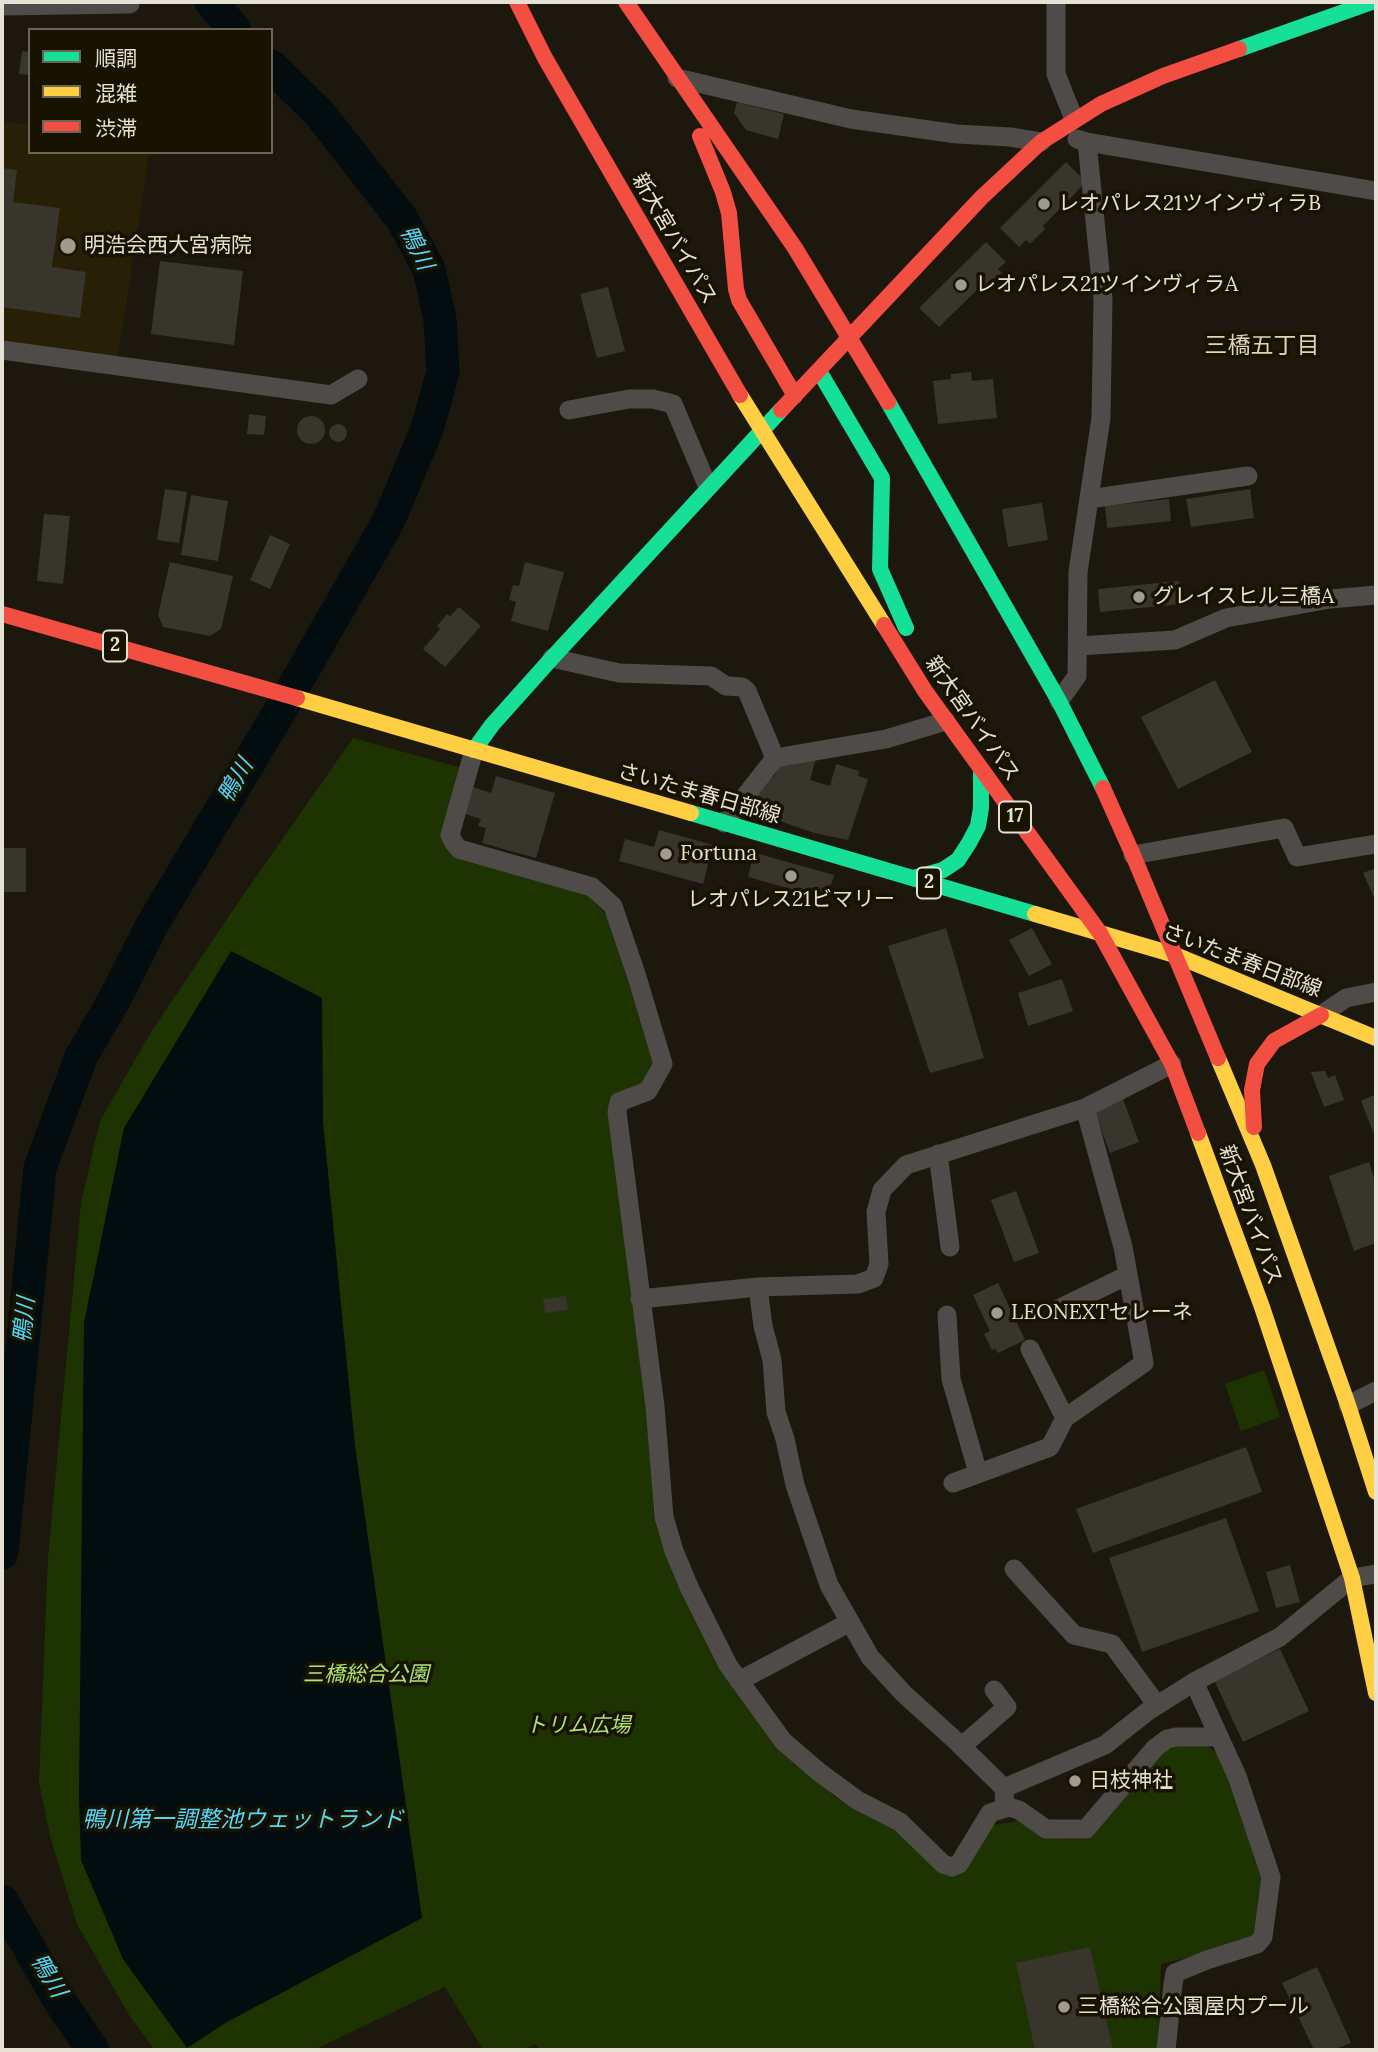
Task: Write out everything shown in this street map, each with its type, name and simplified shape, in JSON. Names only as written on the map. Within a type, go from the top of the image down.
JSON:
[{"type":"main road","name":"新大宮バイパス","points":[[517,2],[545,58],[762,432],[925,691],[1100,933],[1172,1064],[1262,1307],[1352,1577],[1376,1693]]},
{"type":"main road","name":"新大宮バイパス","points":[[625,2],[794,248],[850,337],[1059,701],[1100,782],[1263,1164],[1376,1492]]},
{"type":"main road","points":[[474,750],[552,658],[708,487],[998,180],[1048,136],[1114,98],[1163,76],[1360,4]]},
{"type":"main road","points":[[676,78],[729,213],[739,300],[795,396]]},
{"type":"main road","points":[[820,371],[882,478],[880,569],[946,721]]},
{"type":"main road","name":"さいたま春日部線","points":[[2,614],[1175,955],[1376,1038]]},
{"type":"main road","points":[[913,878],[943,870],[958,860],[969,843],[978,826],[981,808],[981,769]]},
{"type":"main road","points":[[1263,1164],[1252,1120],[1252,1090],[1257,1064],[1274,1041],[1321,1015]]},
{"type":"street","points":[[1056,2],[1056,74],[1074,119]]},
{"type":"street","points":[[2,6],[130,4]]},
{"type":"street","points":[[676,78],[851,118],[957,134],[1048,136],[1376,191]]},
{"type":"street","points":[[1059,701],[1077,676],[1078,572],[1101,418],[1103,300],[1087,142]]},
{"type":"street","points":[[2,350],[331,395],[358,379]]},
{"type":"street","points":[[569,410],[629,399],[653,399],[673,404],[708,487]]},
{"type":"street","points":[[1089,499],[1248,476]]},
{"type":"street","points":[[1078,646],[1175,640],[1226,618],[1330,599],[1376,595]]},
{"type":"street","points":[[552,658],[619,673],[711,676],[726,686],[742,687],[747,691],[775,758]]},
{"type":"street","points":[[724,823],[775,758],[886,739],[946,721]]},
{"type":"street","points":[[474,750],[450,835],[454,843],[459,849],[592,887],[612,906],[640,989],[663,1064],[648,1091],[620,1102],[617,1112],[655,1406],[664,1517],[674,1551],[728,1665],[783,1741],[819,1772],[858,1800],[900,1822],[943,1864],[952,1867],[959,1864],[990,1813],[1005,1798],[1105,1745],[1157,1705],[1194,1682],[1280,1637],[1352,1577],[1376,1574]]},
{"type":"street","points":[[1133,855],[1284,828],[1297,856],[1376,844]]},
{"type":"street","points":[[1321,1015],[1346,998],[1376,992]]},
{"type":"street","points":[[640,1299],[758,1287],[858,1284],[874,1278],[879,1264],[876,1213],[882,1190],[906,1165],[1085,1108],[1172,1064]]},
{"type":"street","points":[[953,1482],[1050,1447],[1065,1418],[1144,1363],[1123,1247],[1085,1108]]},
{"type":"street","points":[[938,1154],[950,1247]]},
{"type":"street","points":[[1056,1310],[1128,1275]]},
{"type":"street","points":[[758,1287],[763,1326],[772,1360],[776,1412],[795,1485],[829,1585],[870,1657],[904,1694],[962,1746],[1005,1798],[1046,1829],[1086,1829],[1155,1748],[1167,1739],[1218,1737]]},
{"type":"street","points":[[947,1315],[951,1379],[978,1473]]},
{"type":"street","points":[[1030,1349],[1065,1418]]},
{"type":"street","points":[[1348,1405],[1376,1391]]},
{"type":"street","points":[[1014,1569],[1074,1635],[1112,1644],[1157,1705]]},
{"type":"street","points":[[739,1681],[850,1622]]},
{"type":"street","points":[[1166,2050],[1175,1973],[1257,1944],[1263,1937],[1271,1877],[1237,1776],[1194,1682]]},
{"type":"street","points":[[962,1746],[1007,1707],[994,1690]]},
{"type":"shaded area","name":"明浩会西大宮病院","points":[[2,121],[28,125],[28,154],[149,154],[118,357],[2,341]]},
{"type":"green space","name":"三橋総合公園","points":[[353,738],[462,768],[445,835],[586,893],[608,917],[655,1067],[645,1086],[621,1094],[654,1518],[673,1575],[728,1681],[776,1745],[835,1797],[896,1828],[941,1868],[994,1825],[1018,1821],[1047,1838],[1086,1839],[1149,1766],[1169,1748],[1177,1745],[1209,1747],[1220,1757],[1264,1875],[1255,1936],[1203,1954],[1161,1964],[1158,2050],[540,2050],[536,2044],[522,2050],[483,2050],[445,1987],[314,2050],[155,2050],[129,2015],[77,1924],[50,1836],[39,1782],[48,1558],[81,1203],[100,1121],[151,1032]]},
{"type":"green space","points":[[1264,1370],[1280,1417],[1241,1431],[1225,1384]]},
{"type":"water","name":"鴨川第一調整池ウェットランド","points":[[231,951],[322,998],[323,1122],[355,1446],[422,1918],[227,2022],[187,2048],[123,1959],[81,1860],[79,1795],[84,1323],[124,1128]]},
{"type":"building","points":[[22,51],[28,52],[28,75],[19,74]]},
{"type":"building","points":[[737,102],[784,114],[778,139],[746,130],[734,113]]},
{"type":"building","name":"レオパレス21ツインヴィラB","points":[[1066,162],[1086,182],[1043,226],[1045,229],[1030,244],[1026,240],[1019,247],[1000,228]]},
{"type":"building","points":[[2,168],[17,170],[13,202],[60,208],[52,267],[86,272],[80,318],[2,307]]},
{"type":"building","name":"レオパレス21ツインヴィラA","points":[[986,242],[1006,262],[998,269],[1002,273],[987,287],[983,284],[939,327],[919,308]]},
{"type":"building","points":[[160,261],[243,271],[234,345],[151,334]]},
{"type":"building","points":[[608,287],[625,351],[597,358],[580,294]]},
{"type":"building","points":[[971,372],[972,381],[993,379],[997,418],[938,424],[933,381],[951,379],[951,374]]},
{"type":"building","points":[[249,414],[266,416],[264,435],[247,434]]},
{"type":"building","points":[[311,416],[321,420],[325,430],[321,440],[311,444],[301,440],[297,430],[301,420]]},
{"type":"building","points":[[338,424],[344,427],[347,433],[344,439],[338,442],[332,439],[329,433],[332,427]]},
{"type":"building","points":[[165,489],[187,492],[179,543],[157,540]]},
{"type":"building","points":[[1250,489],[1254,518],[1191,527],[1186,499]]},
{"type":"building","points":[[191,495],[228,501],[218,561],[181,555]]},
{"type":"building","points":[[1169,499],[1171,521],[1107,528],[1105,506]]},
{"type":"building","points":[[1042,503],[1048,540],[1008,547],[1002,509]]},
{"type":"building","points":[[44,514],[70,516],[63,584],[37,581]]},
{"type":"building","points":[[270,535],[290,544],[270,589],[250,580]]},
{"type":"building","points":[[170,562],[233,576],[221,629],[210,636],[163,627],[158,615]]},
{"type":"building","points":[[525,562],[564,572],[548,631],[511,621],[516,602],[509,600],[513,585],[519,586]]},
{"type":"building","name":"グレイスヒル三橋A","points":[[1179,581],[1181,604],[1100,612],[1098,589]]},
{"type":"building","points":[[459,607],[481,626],[445,667],[423,649],[440,629],[437,626],[447,614],[450,616]]},
{"type":"building","points":[[1215,680],[1252,752],[1178,789],[1141,717]]},
{"type":"building","points":[[816,758],[810,780],[830,786],[836,764],[859,771],[858,776],[868,779],[848,840],[814,833],[760,814],[764,799],[754,795],[770,776],[774,777],[781,760]]},
{"type":"building","points":[[496,776],[555,793],[536,858],[482,843],[486,828],[478,826],[481,819],[465,814],[473,787],[491,793]]},
{"type":"building","name":"Fortuna","points":[[659,830],[713,845],[703,884],[619,861],[625,839],[654,847]]},
{"type":"building","points":[[2,848],[26,848],[26,892],[2,892]]},
{"type":"building","name":"レオパレス21ビマリー","points":[[759,854],[834,875],[826,899],[748,877],[752,861],[757,863]]},
{"type":"building","points":[[1376,868],[1376,902],[1363,873]]},
{"type":"building","points":[[946,928],[984,1058],[930,1073],[888,946]]},
{"type":"building","points":[[1032,928],[1052,964],[1029,976],[1009,940]]},
{"type":"building","points":[[1062,979],[1073,1011],[1028,1026],[1018,993]]},
{"type":"building","points":[[1325,1071],[1328,1078],[1335,1075],[1344,1100],[1324,1107],[1311,1072]]},
{"type":"building","points":[[1376,1094],[1376,1139],[1361,1101]]},
{"type":"building","points":[[1123,1099],[1139,1142],[1110,1153],[1094,1110]]},
{"type":"building","points":[[1369,1162],[1376,1185],[1376,1243],[1354,1251],[1329,1176]]},
{"type":"building","points":[[1016,1191],[1039,1253],[1014,1262],[991,1200]]},
{"type":"building","name":"LEONEXTセレーネ","points":[[998,1283],[1025,1340],[998,1353],[996,1349],[992,1350],[984,1334],[990,1331],[973,1295]]},
{"type":"building","points":[[566,1296],[568,1310],[545,1313],[543,1299]]},
{"type":"building","points":[[1246,1447],[1262,1492],[1093,1553],[1076,1509]]},
{"type":"building","points":[[1226,1518],[1259,1611],[1142,1652],[1109,1558]]},
{"type":"building","points":[[1290,1565],[1300,1602],[1276,1608],[1266,1572]]},
{"type":"building","points":[[1280,1649],[1309,1711],[1243,1742],[1214,1680]]},
{"type":"building","name":"三橋総合公園屋内プール","points":[[1090,1947],[1113,2050],[1035,2050],[1016,1963]]},
{"type":"building","points":[[1317,1967],[1351,2043],[1333,2050],[1314,2050],[1282,1983]]},
{"type":"waterway","name":"鴨川","points":[[211,2],[233,28]]},
{"type":"waterway","name":"鴨川","points":[[2,1553],[40,1168],[81,1057],[113,1002],[152,925],[281,709],[389,520],[427,429],[443,372],[440,319],[429,269],[402,219],[320,114],[273,68]]},
{"type":"waterway","name":"鴨川","points":[[2,1901],[61,2003],[93,2050]]},
{"type":"traffic: fast","points":[[1239,49],[1372,2]]},
{"type":"traffic: fast","points":[[819,371],[882,478],[880,569],[906,628]]},
{"type":"traffic: fast","points":[[888,402],[1059,701],[1103,788]]},
{"type":"traffic: fast","points":[[474,750],[492,725],[552,658],[781,410]]},
{"type":"traffic: fast","points":[[913,878],[943,870],[958,860],[969,843],[978,826],[981,808],[981,769]]},
{"type":"traffic: fast","points":[[691,813],[1035,914]]},
{"type":"traffic: slow","points":[[740,395],[884,625]]},
{"type":"traffic: slow","points":[[297,698],[691,813]]},
{"type":"traffic: slow","points":[[1035,914],[1175,955],[1376,1038]]},
{"type":"traffic: slow","points":[[1218,1058],[1263,1165],[1376,1492]]},
{"type":"traffic: slow","points":[[1198,1133],[1262,1307],[1352,1578],[1376,1693]]},
{"type":"traffic: jam","points":[[517,2],[545,58],[740,395]]},
{"type":"traffic: jam","points":[[626,2],[795,248],[888,402]]},
{"type":"traffic: jam","points":[[781,410],[982,197],[1041,142],[1101,104],[1163,76],[1239,49]]},
{"type":"traffic: jam","points":[[700,136],[729,213],[739,300],[795,396]]},
{"type":"traffic: jam","points":[[2,614],[297,698]]},
{"type":"traffic: jam","points":[[884,625],[925,691],[1100,933],[1172,1064],[1198,1133]]},
{"type":"traffic: jam","points":[[1103,788],[1218,1058]]},
{"type":"traffic: jam","points":[[1254,1127],[1252,1090],[1257,1064],[1274,1041],[1321,1015]]},
{"type":"place","name":"レオパレス21ツインヴィラB","points":[[1044,204]]},
{"type":"place","name":"明浩会西大宮病院","points":[[68,246]]},
{"type":"place","name":"レオパレス21ツインヴィラA","points":[[961,285]]},
{"type":"place","name":"グレイスヒル三橋A","points":[[1139,597]]},
{"type":"place","name":"Fortuna","points":[[666,854]]},
{"type":"place","name":"レオパレス21ビマリー","points":[[791,876]]},
{"type":"place","name":"LEONEXTセレーネ","points":[[997,1313]]},
{"type":"place","name":"日枝神社","points":[[1075,1781]]},
{"type":"place","name":"三橋総合公園屋内プール","points":[[1064,2007]]},
{"type":"district","name":"三橋五丁目","points":[[1262,346]]},
{"type":"park label","name":"トリム広場","points":[[578,1726]]}]
